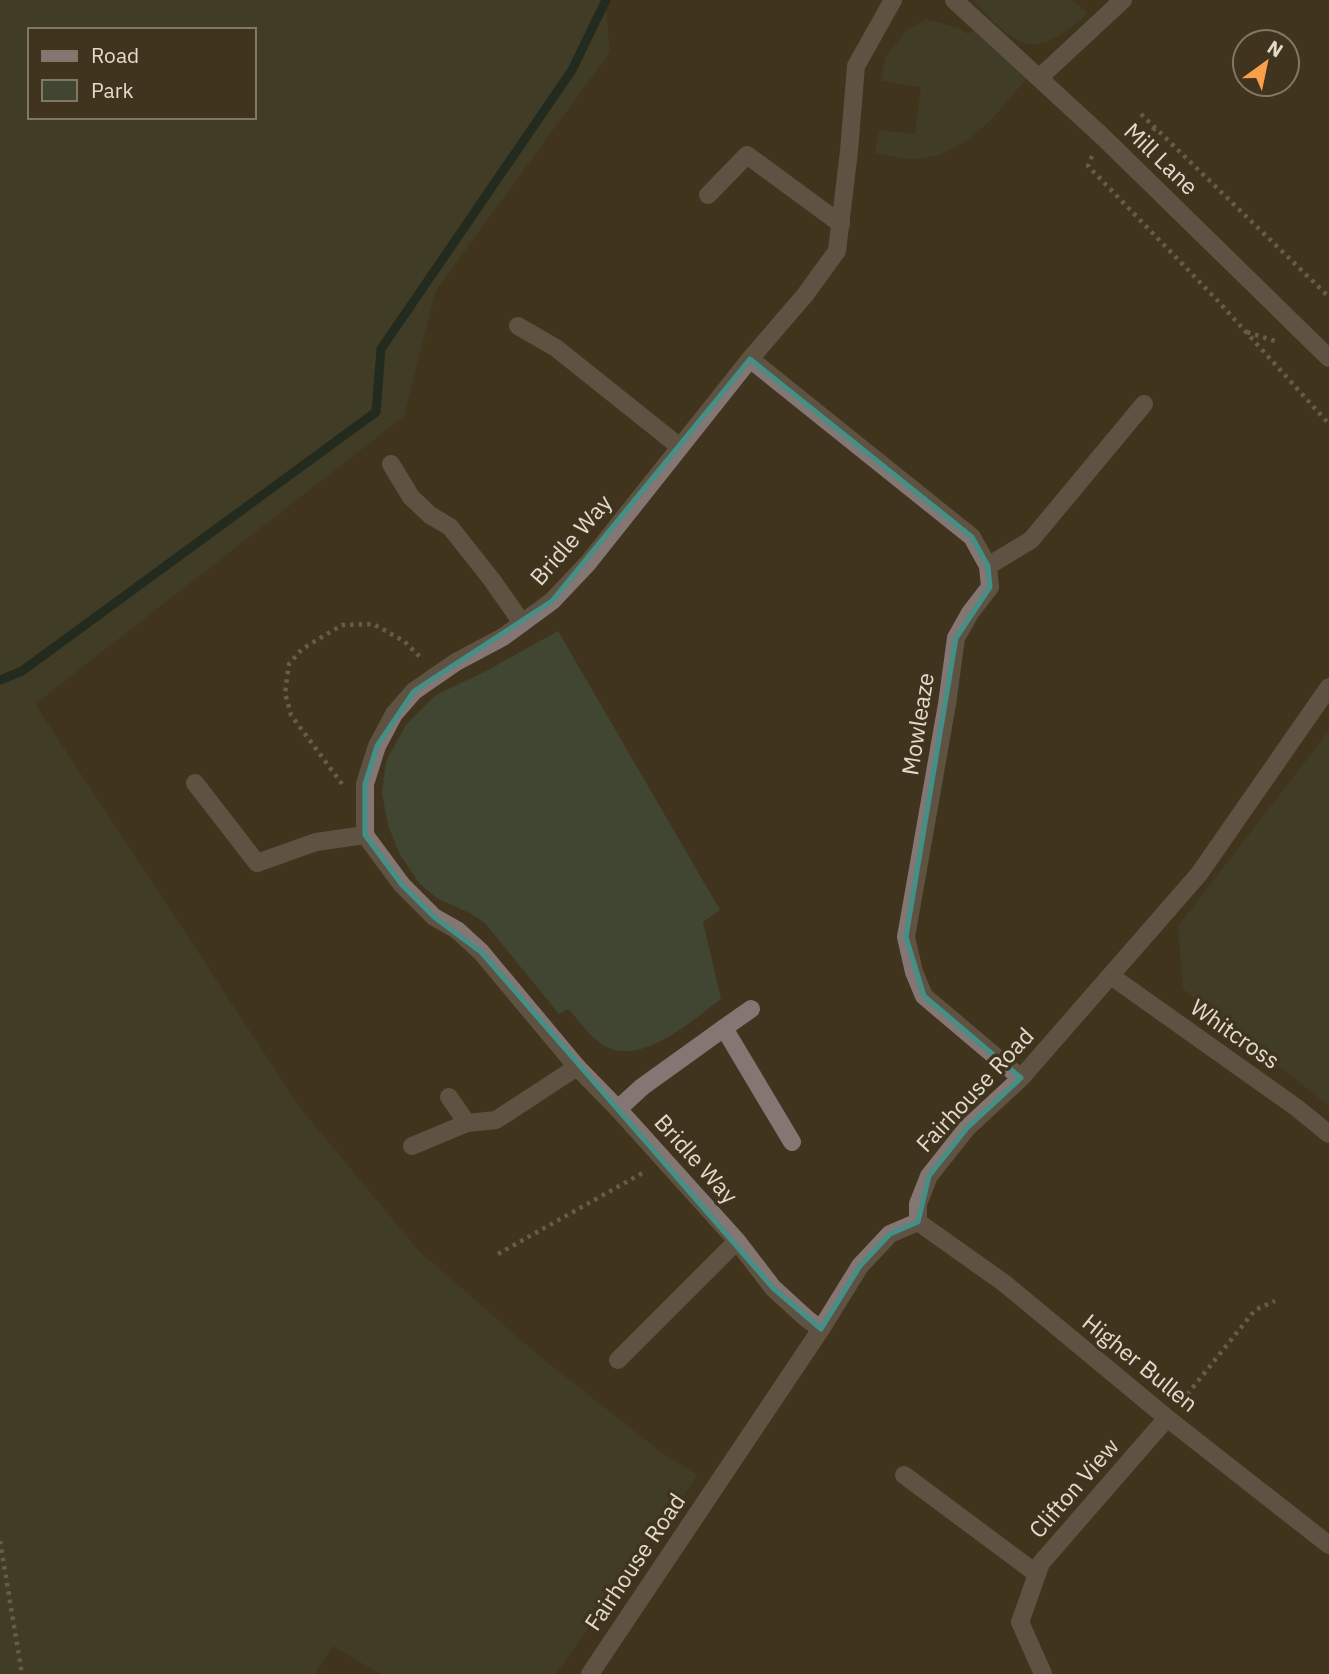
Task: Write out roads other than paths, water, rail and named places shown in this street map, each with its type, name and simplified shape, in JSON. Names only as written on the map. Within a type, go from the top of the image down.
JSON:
[{"type":"street","name":"Bridle Way","points":[[821,1329],[772,1288],[737,1241],[618,1108],[577,1067],[481,952],[457,930],[434,917],[402,885],[365,835],[365,784],[377,746],[394,714],[414,691],[456,662],[503,637],[551,601],[588,563],[837,251],[856,66],[893,0]]},
{"type":"street","name":"Mill Lane","points":[[954,0],[1126,159],[1329,358]]},
{"type":"street","points":[[1040,79],[1123,0]]},
{"type":"street","points":[[708,195],[747,155],[841,224]]},
{"type":"street","points":[[518,326],[556,348],[680,447]]},
{"type":"street","points":[[750,359],[972,537],[988,566],[1031,540],[1144,404]]},
{"type":"street","points":[[391,464],[411,497],[430,515],[450,527],[522,623]]},
{"type":"street","name":"Mowleaze","points":[[988,566],[990,587],[956,638],[906,937],[914,972],[924,996],[1021,1078]]},
{"type":"street","name":"Fairhouse Road","points":[[590,1674],[821,1329],[860,1266],[890,1234],[918,1222],[918,1204],[929,1176],[967,1128],[1021,1078],[1199,874],[1329,687]]},
{"type":"street","points":[[195,783],[257,863],[316,842],[365,835]]},
{"type":"street","name":"Whitcross","points":[[1111,976],[1286,1100],[1329,1134]]},
{"type":"street","name":"Bridle Way","points":[[618,1108],[642,1087],[751,1009]]},
{"type":"street","points":[[724,1028],[792,1143]]},
{"type":"street","points":[[412,1146],[467,1123],[496,1120],[577,1067]]},
{"type":"street","points":[[449,1097],[467,1123]]},
{"type":"street","name":"Higher Bullen","points":[[918,1222],[1004,1283],[1167,1418],[1329,1545]]},
{"type":"street","points":[[618,1360],[737,1241]]},
{"type":"street","name":"Clifton View","points":[[1043,1674],[1020,1622],[1041,1563],[1167,1418]]},
{"type":"street","points":[[904,1475],[1037,1574]]},
{"type":"waterway","points":[[0,680],[22,671],[376,412],[381,349],[572,70],[606,0]]}]
